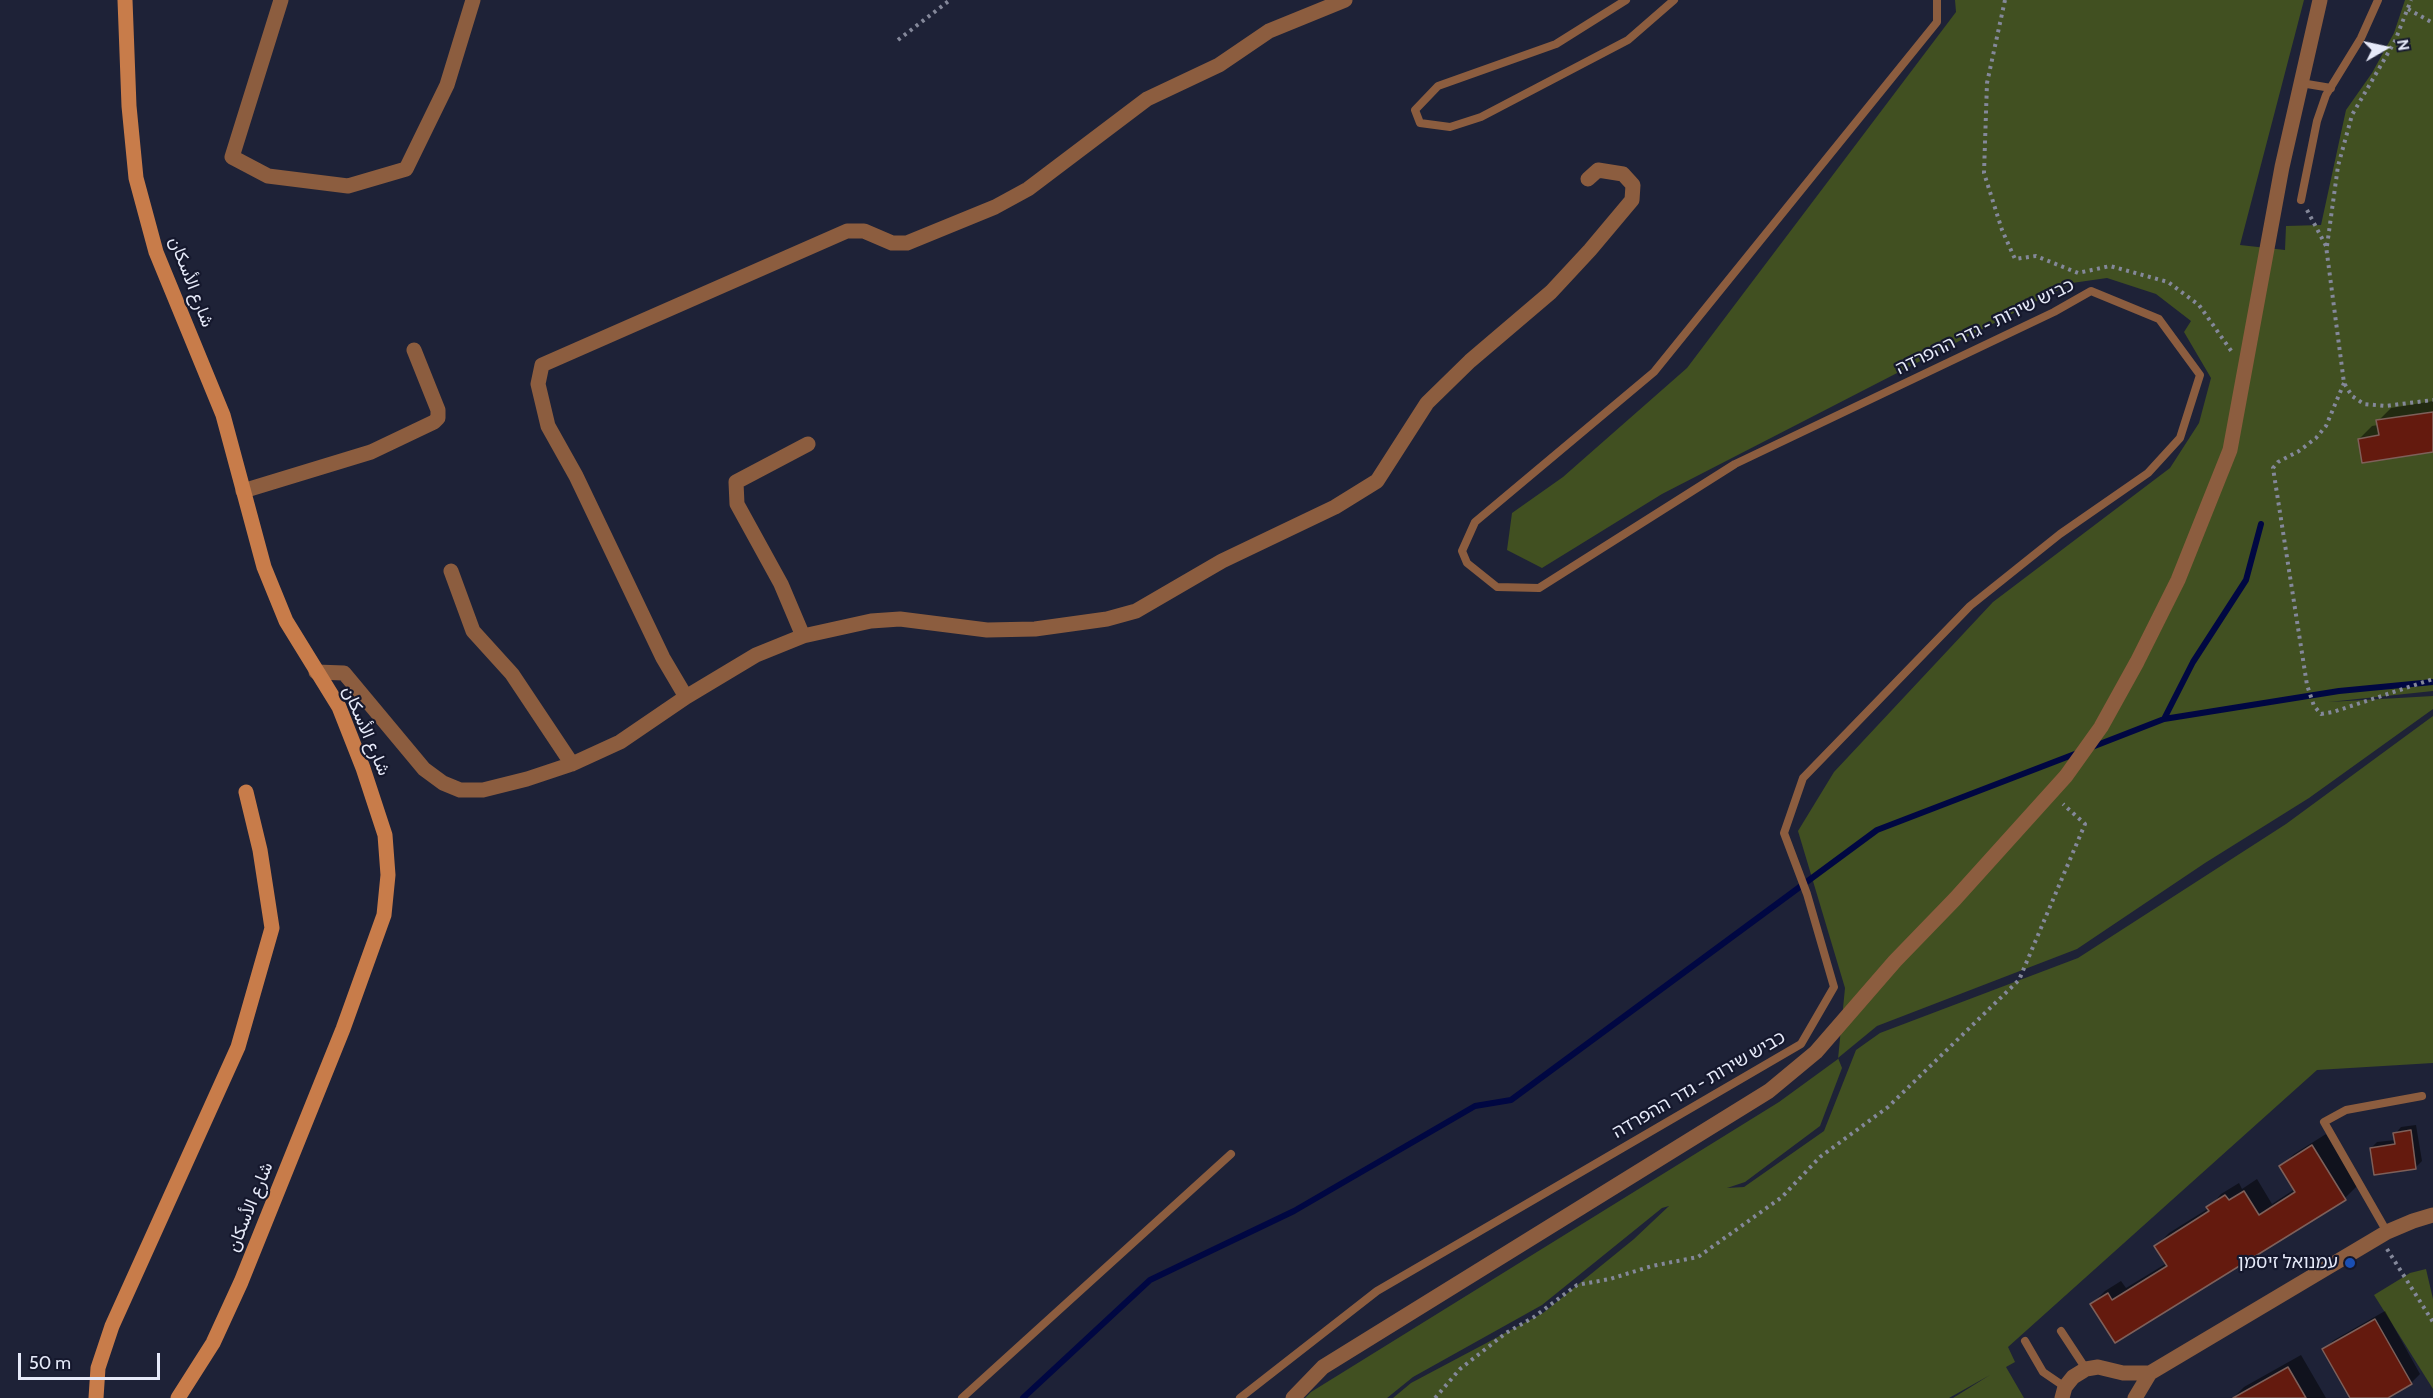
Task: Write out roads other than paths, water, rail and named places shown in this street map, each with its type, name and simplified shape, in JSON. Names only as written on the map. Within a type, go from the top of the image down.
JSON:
[{"type":"street","name":"شارع الأسكان","points":[[125,0],[129,106],[136,178],[156,252],[223,415],[264,567],[286,621],[339,707],[363,768],[385,835],[388,875],[384,915],[343,1029],[241,1282],[213,1342],[178,1398]]},
{"type":"street","points":[[281,0],[232,157],[268,176],[348,186],[406,169],[447,85],[473,0]]},
{"type":"street","points":[[686,697],[663,658],[576,476],[548,426],[538,384],[543,365],[847,231],[864,231],[892,243],[907,243],[995,207],[1028,189],[1147,99],[1219,65],[1269,31],[1345,0]]},
{"type":"street","points":[[1293,1398],[1323,1367],[1769,1091],[1816,1052],[1894,961],[2066,776],[2101,727],[2137,662],[2178,580],[2230,450],[2282,167],[2320,0]]},
{"type":"street","points":[[316,672],[344,673],[388,729],[424,769],[443,783],[460,790],[483,790],[527,780],[572,764],[620,742],[686,697],[756,655],[803,636],[872,621],[900,618],[987,630],[1035,630],[1107,620],[1144,606],[1222,561],[1335,507],[1377,482],[1427,403],[1470,361],[1551,292],[1632,200],[1633,185],[1623,174],[1598,170],[1588,179]]},
{"type":"street","points":[[243,491],[372,452],[434,422],[438,418],[438,410],[414,350]]},
{"type":"street","points":[[803,636],[781,584],[737,504],[736,482],[808,444]]},
{"type":"street","points":[[451,571],[473,631],[512,674],[572,764]]},
{"type":"street","points":[[96,1398],[98,1368],[112,1326],[238,1047],[272,928],[260,850],[246,792]]},
{"type":"street","points":[[2135,1398],[2150,1373],[2383,1234],[2433,1215]]},
{"type":"street","points":[[2064,1392],[2073,1377],[2086,1369],[2098,1367],[2123,1372],[2150,1373]]},
{"type":"lane","points":[[1626,0],[1556,44],[1438,87],[1415,110],[1420,123],[1450,127],[1481,117],[1628,40],[1674,0]]},
{"type":"lane","name":"כביש שירות - גדר ההפרדה","points":[[1240,1398],[1377,1291],[1801,1044],[1834,987],[1807,894],[1784,832],[1803,778],[1970,606],[2060,534],[2148,473],[2180,438],[2200,375],[2158,319],[2091,291],[2054,312],[1735,464],[1539,588],[1497,587],[1467,563],[1462,551],[1475,522],[1654,372],[1937,22],[1937,0]]},
{"type":"lane","points":[[2301,200],[2317,121],[2331,88],[2361,38],[2378,0]]},
{"type":"lane","points":[[2301,83],[2331,88]]},
{"type":"lane","points":[[2383,1234],[2324,1122],[2346,1110],[2422,1096]]},
{"type":"lane","points":[[962,1398],[1231,1154]]},
{"type":"lane","points":[[2061,1331],[2086,1369]]},
{"type":"lane","points":[[2025,1341],[2043,1372],[2064,1392]]},
{"type":"waterway","points":[[2092,747],[2164,719],[2193,662],[2246,580],[2261,524]]},
{"type":"waterway","points":[[2164,719],[2339,691],[2433,682]]},
{"type":"waterway","points":[[1023,1398],[1150,1280],[1294,1211],[1475,1106],[1511,1100],[1877,830],[2080,752]]},
{"type":"place","name":"עמנואל זיסמן","points":[[2350,1263]]}]
